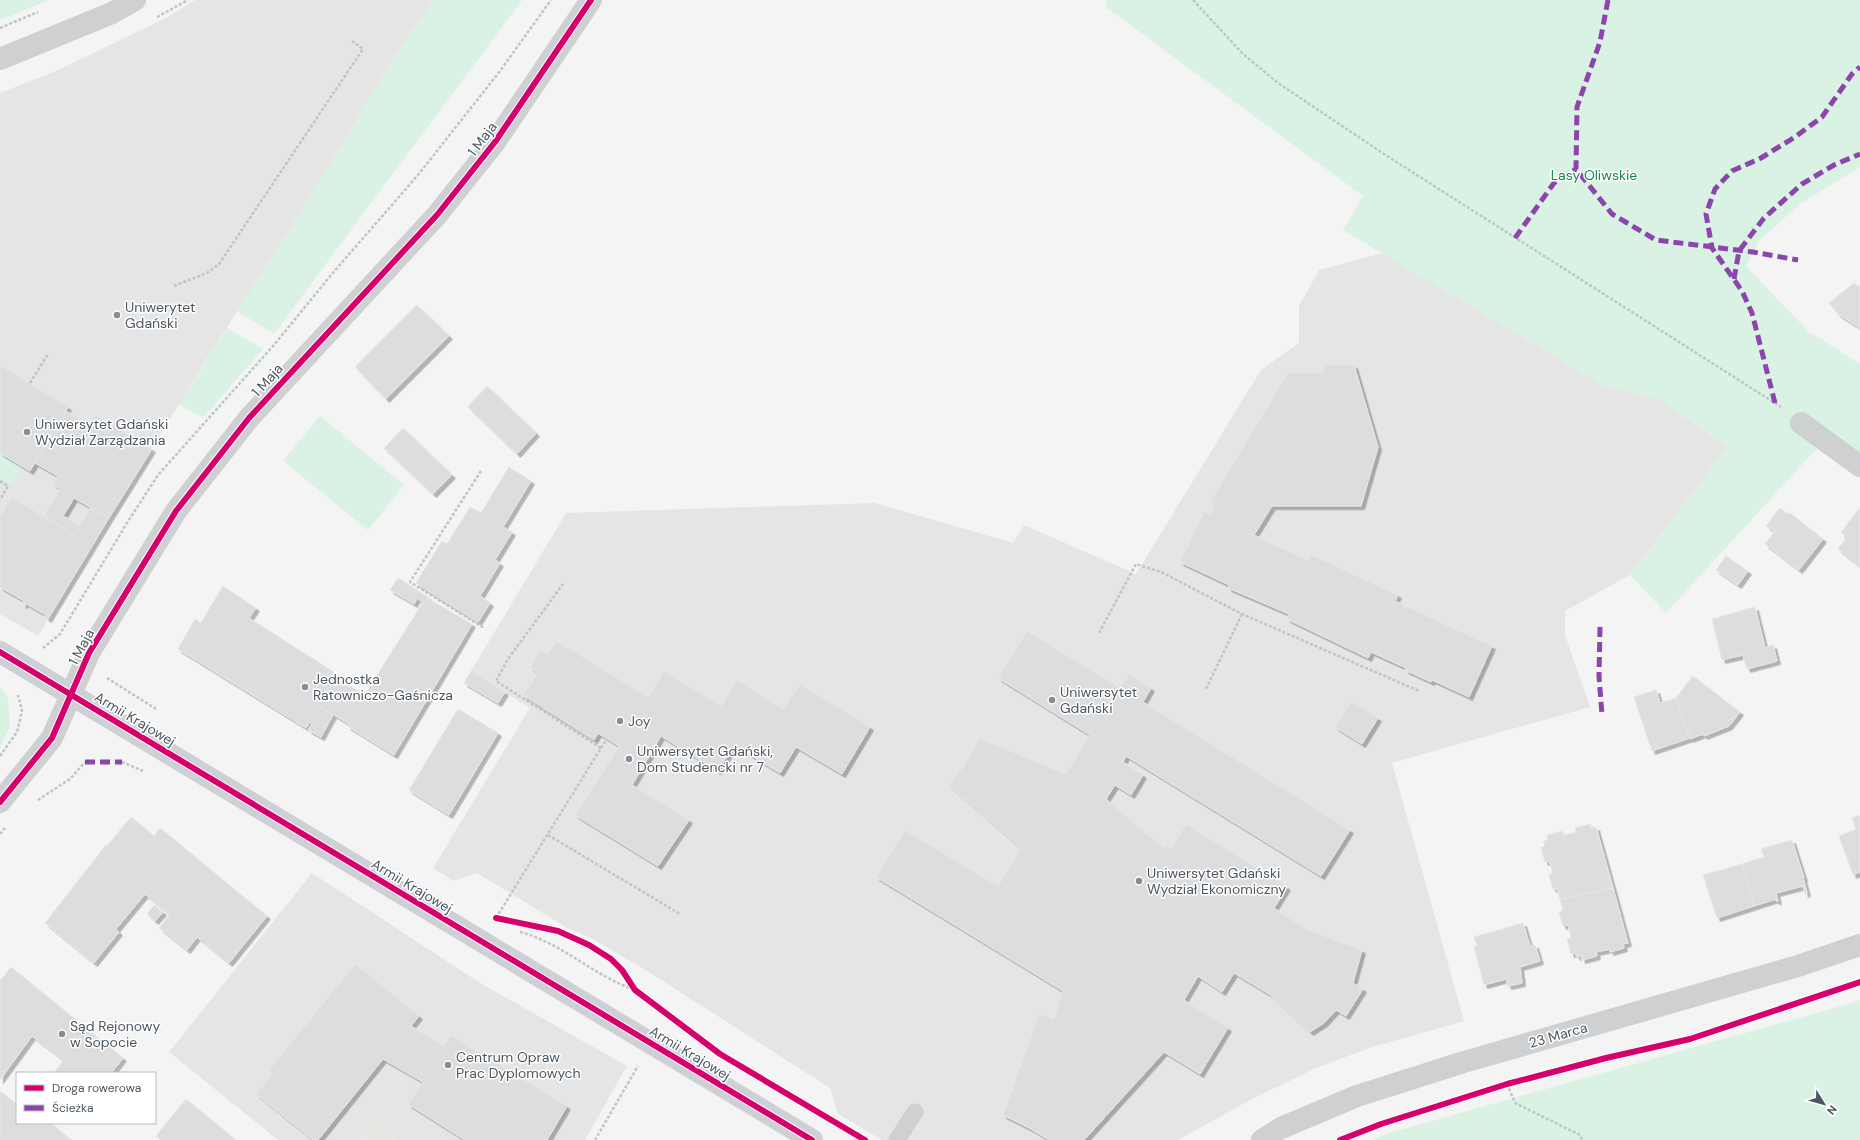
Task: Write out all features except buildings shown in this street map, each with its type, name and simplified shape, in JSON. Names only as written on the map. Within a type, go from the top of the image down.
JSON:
[{"type":"street","points":[[0,59],[112,13],[135,0]]},
{"type":"street","name":"1 Maja","points":[[0,802],[52,738],[89,653],[176,511],[249,418],[393,264],[442,209],[496,142],[591,0]]},
{"type":"street","points":[[1801,423],[1860,466]]},
{"type":"street","name":"Armii Krajowej","points":[[0,652],[812,1140]]},
{"type":"street","name":"23 Marca","points":[[1262,1140],[1281,1128],[1357,1096],[1464,1062],[1798,966],[1860,945]]},
{"type":"lane","points":[[897,1140],[915,1112]]},
{"type":"path","points":[[60,634],[127,523],[158,475],[274,346],[331,275],[418,175],[500,71],[551,0]]},
{"type":"path","points":[[1194,0],[1242,53],[1278,83],[1398,163],[1776,403]]},
{"type":"path","points":[[0,28],[41,11]]},
{"type":"path","points":[[174,286],[207,273],[219,264],[364,49],[352,41]]},
{"type":"path","points":[[30,383],[48,354]]},
{"type":"path","points":[[481,471],[410,582],[484,628]]},
{"type":"path","points":[[0,481],[8,486],[0,500]]},
{"type":"path","points":[[1099,633],[1136,564],[1161,572],[1242,614],[1419,691]]},
{"type":"path","points":[[563,584],[508,659],[496,681],[601,748]]},
{"type":"path","points":[[1206,689],[1242,614]]},
{"type":"path","points":[[108,672],[107,679],[156,709]]},
{"type":"path","points":[[0,756],[17,732],[19,709],[17,690]]},
{"type":"path","points":[[500,920],[548,835],[607,738]]},
{"type":"path","points":[[36,802],[70,779],[85,762]]},
{"type":"path","points":[[0,834],[9,824]]},
{"type":"path","points":[[548,835],[680,914]]},
{"type":"path","points":[[517,931],[540,938],[617,984],[635,990]]},
{"type":"path","points":[[628,979],[635,990]]},
{"type":"path","points":[[595,1140],[636,1070]]},
{"type":"path","points":[[1507,1084],[1515,1103],[1580,1134],[1582,1140]]},
{"type":"shaded area","name":"Uniwerytet Gdański","points":[[195,0],[434,0],[401,47],[297,218],[201,368],[38,636],[0,614],[0,93],[56,71],[166,18]]},
{"type":"shaded area","name":"Uniwersytet Gdański","points":[[1383,253],[1604,386],[1659,399],[1728,447],[1630,575],[1565,611],[1565,635],[1590,707],[1392,763],[1464,1021],[1372,1047],[1316,1068],[1250,1100],[1178,1140],[882,1140],[838,1114],[830,1088],[652,974],[591,938],[569,929],[477,873],[454,881],[433,868],[530,708],[471,671],[566,513],[875,503],[1013,543],[1024,525],[1136,574],[1261,370],[1299,343],[1299,306],[1319,270]]},
{"type":"shaded area","points":[[312,873],[480,983],[627,1066],[585,1140],[398,1140],[375,1122],[360,1140],[278,1140],[169,1052]]},
{"type":"shaded area","points":[[375,1122],[398,1140],[360,1140]]},
{"type":"green space","points":[[0,0],[49,0],[0,20]]},
{"type":"green space","points":[[434,0],[522,0],[274,334],[237,311],[297,218],[401,47]]},
{"type":"green space","name":"Lasy Oliwskie","points":[[1106,0],[1860,0],[1860,167],[1800,204],[1759,241],[1746,266],[1808,331],[1860,364],[1860,453],[1830,434],[1666,613],[1630,575],[1728,447],[1659,399],[1604,386],[1343,230],[1363,196],[1107,8]]},
{"type":"green space","points":[[227,328],[263,349],[203,418],[179,404]]},
{"type":"green space","points":[[320,416],[404,485],[368,530],[283,461]]},
{"type":"green space","points":[[0,453],[21,466],[10,485],[0,478]]},
{"type":"green space","points":[[0,687],[8,698],[10,727],[0,747]]},
{"type":"green space","points":[[1860,1000],[1860,1140],[1373,1140],[1389,1133]]},
{"type":"marked path","points":[[1608,0],[1600,42],[1577,107],[1576,169],[1612,214],[1656,240],[1753,252],[1798,260]]},
{"type":"marked path","points":[[1775,403],[1752,313],[1742,291],[1712,248],[1706,214],[1715,189],[1732,171],[1761,158],[1795,137],[1822,117],[1852,74],[1860,67]]},
{"type":"marked path","points":[[1734,279],[1739,251],[1764,218],[1802,184],[1834,165],[1860,154]]},
{"type":"marked path","points":[[1515,238],[1554,183],[1576,169]]},
{"type":"marked path","points":[[1600,627],[1599,676],[1602,715]]},
{"type":"marked path","points":[[85,762],[122,762]]},
{"type":"cycle path","points":[[0,802],[52,738],[89,653],[176,511],[249,418],[437,215],[495,142],[591,0]]},
{"type":"cycle path","points":[[0,652],[812,1140]]},
{"type":"cycle path","points":[[496,918],[558,931],[589,945],[611,959],[622,970],[635,990],[720,1054],[865,1140]]},
{"type":"cycle path","points":[[1340,1140],[1381,1124],[1507,1084],[1606,1058],[1690,1039],[1860,982]]},
{"type":"place","name":"Uniwerytet Gdański","points":[[117,315]]},
{"type":"place","name":"Uniwersytet Gdański Wydział Zarządzania","points":[[27,432]]},
{"type":"place","name":"Jednostka Ratowniczo-Gaśnicza","points":[[305,687]]},
{"type":"place","name":"Uniwersytet Gdański","points":[[1052,700]]},
{"type":"place","name":"Joy","points":[[620,721]]},
{"type":"place","name":"Uniwersytet Gdański, Dom Studencki nr 7","points":[[629,759]]},
{"type":"place","name":"Uniwersytet Gdański Wydział Ekonomiczny","points":[[1139,881]]},
{"type":"place","name":"Sąd Rejonowy w Sopocie","points":[[62,1034]]},
{"type":"place","name":"Centrum Opraw Prac Dyplomowych","points":[[448,1065]]}]
